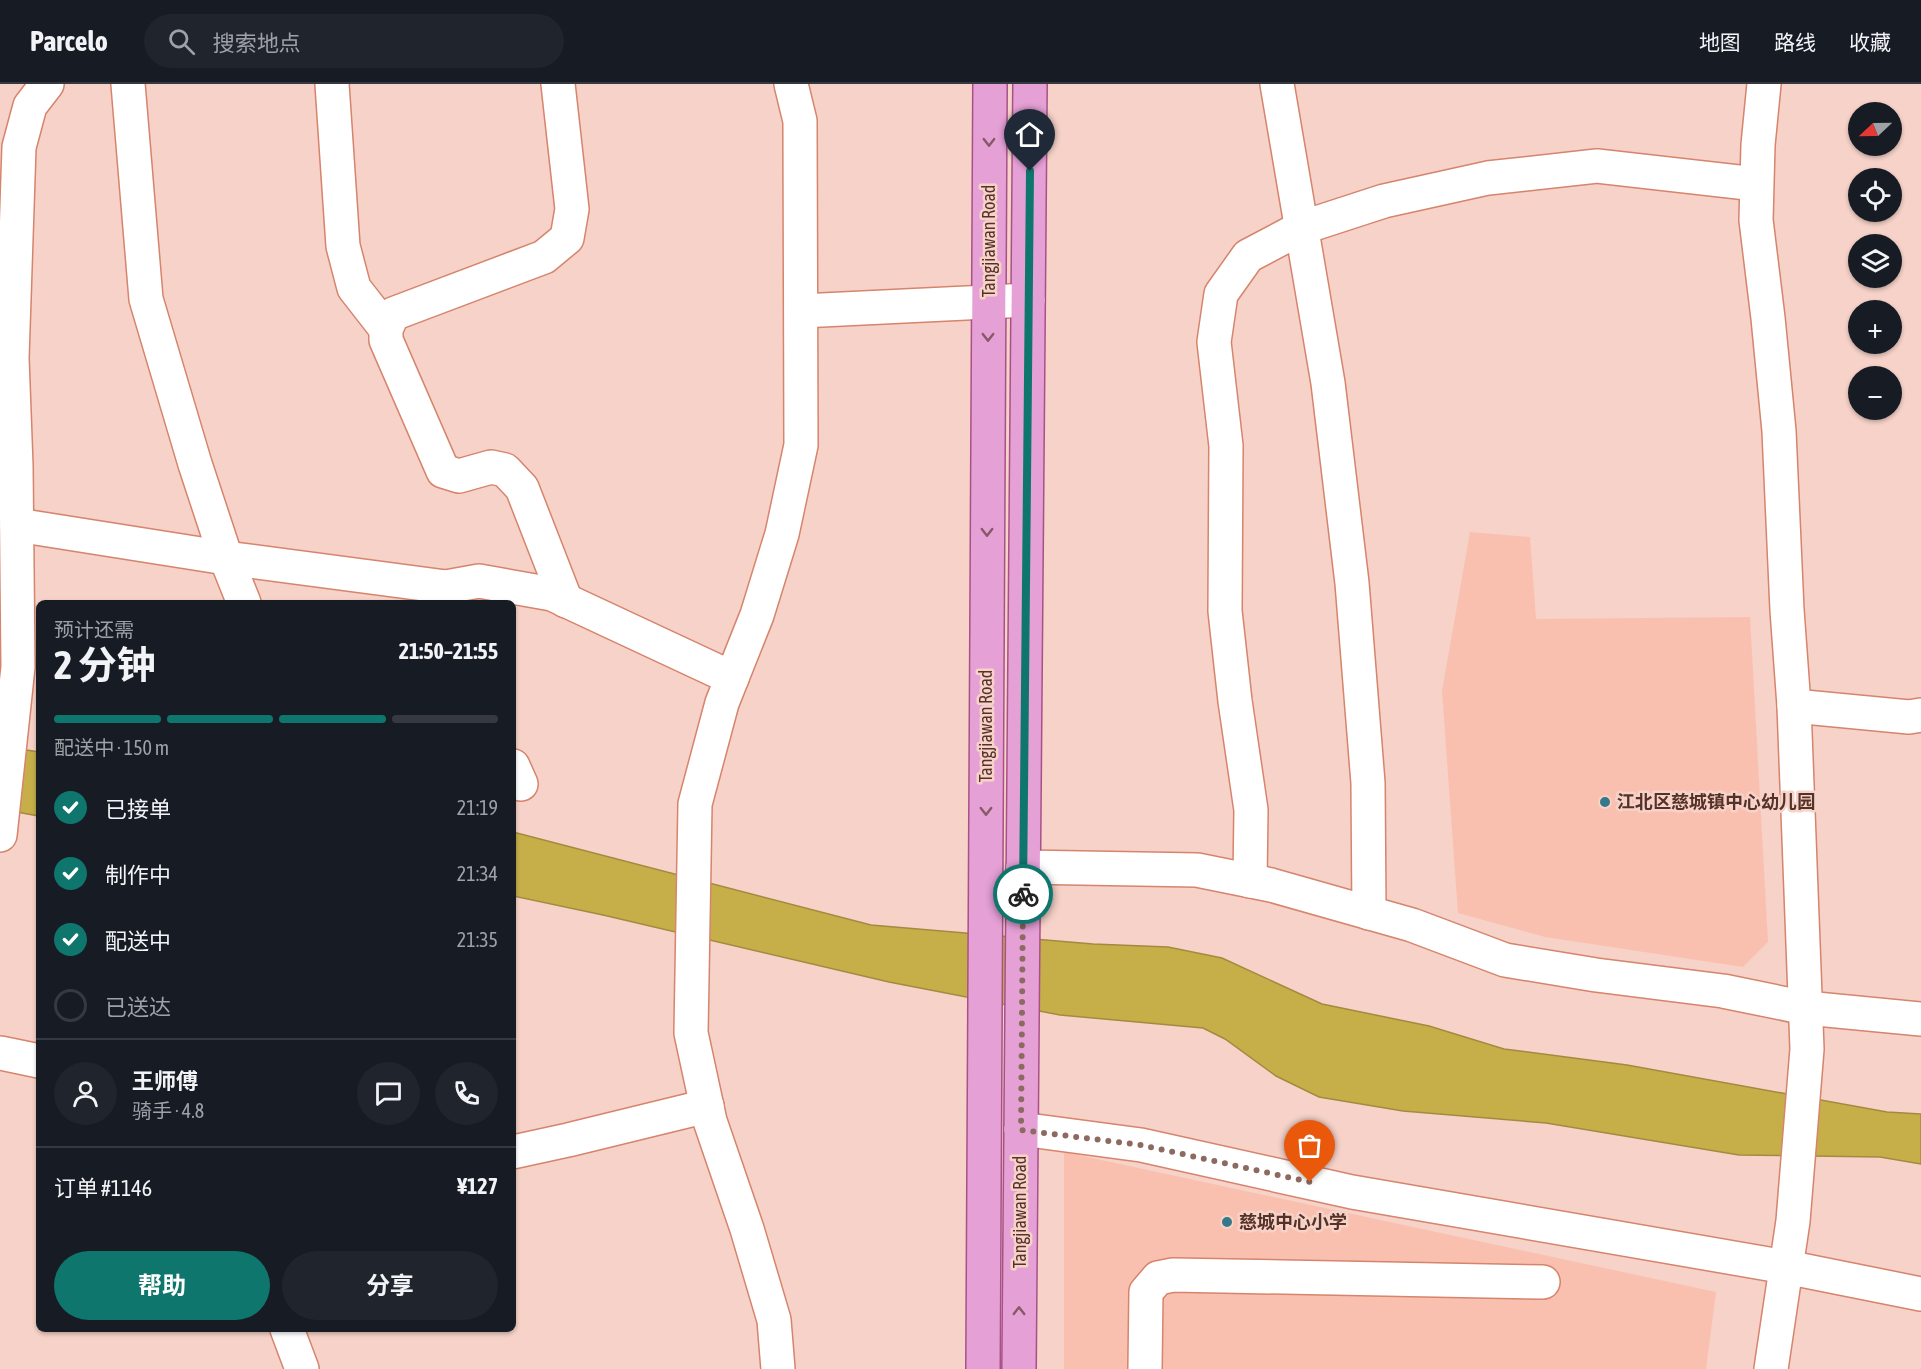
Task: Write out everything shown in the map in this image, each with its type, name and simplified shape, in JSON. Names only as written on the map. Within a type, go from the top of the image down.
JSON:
[{"type":"main road","name":"Tangjiawan Road","points":[[983,1369],[990,84]]},
{"type":"main road","name":"Tangjiawan Road","points":[[1019,1369],[1030,84]]},
{"type":"lane","points":[[0,835],[18,667],[17,525],[7,399],[12,358],[19,147],[30,106],[47,84]]},
{"type":"lane","points":[[128,84],[147,299],[226,558],[243,600]]},
{"type":"lane","points":[[332,84],[343,246],[354,288],[386,328]]},
{"type":"lane","points":[[558,84],[573,209],[567,238],[544,257],[393,314],[386,328],[386,340],[443,471],[459,476],[491,467],[505,470],[522,488],[566,601]]},
{"type":"lane","points":[[778,1369],[774,1320],[707,1106],[691,1033],[695,804],[722,703],[757,615],[782,534],[801,445],[800,121],[791,84]]},
{"type":"lane","points":[[1277,84],[1328,382],[1352,583],[1368,783],[1369,913]]},
{"type":"lane","points":[[1764,84],[1758,145],[1756,220],[1779,431],[1794,706],[1808,1049],[1793,1221],[1770,1369]]},
{"type":"lane","points":[[1250,881],[1251,810],[1225,611],[1226,446],[1214,342],[1221,294],[1248,256],[1301,228],[1384,201],[1476,181],[1597,166],[1756,184]]},
{"type":"lane","points":[[801,311],[1028,300]]},
{"type":"lane","points":[[17,525],[445,595],[479,581],[552,594],[732,678]]},
{"type":"lane","points":[[1794,706],[1909,717],[1921,716]]},
{"type":"lane","points":[[1023,867],[1197,870],[1271,885],[1412,925],[1505,960],[1596,975],[1723,991],[1806,1008],[1921,1019]]},
{"type":"lane","points":[[0,1053],[36,1060]]},
{"type":"lane","points":[[516,1151],[707,1106]]},
{"type":"lane","points":[[1021,1130],[1141,1145],[1352,1191],[1786,1267],[1921,1294]]},
{"type":"lane","points":[[1145,1369],[1146,1292],[1158,1278],[1173,1275],[1543,1282]]},
{"type":"lane","points":[[288,1332],[302,1369]]},
{"type":"shaded area","name":"江北区慈城镇中心幼儿园","points":[[1470,532],[1530,537],[1536,619],[1750,617],[1768,942],[1743,967],[1545,937],[1458,913],[1442,691]]},
{"type":"shaded area","points":[[0,746],[36,752],[36,815],[0,809]]},
{"type":"shaded area","points":[[516,833],[871,925],[1093,944],[1168,947],[1222,958],[1322,1004],[1429,1026],[1504,1049],[1627,1065],[1887,1112],[1921,1114],[1921,1164],[1880,1157],[1739,1155],[1546,1123],[1403,1111],[1319,1097],[1276,1076],[1225,1039],[1203,1028],[1060,1015],[889,982],[516,897]]},
{"type":"shaded area","name":"慈城中心小学","points":[[1064,1152],[1716,1292],[1706,1369],[1064,1369]]},
{"type":"way so far","points":[[1023,894],[1021,1130],[1141,1145],[1310,1182]]},
{"type":"place","name":"江北区慈城镇中心幼儿园","points":[[1605,802]]},
{"type":"place","name":"慈城中心小学","points":[[1227,1222]]},
{"type":"route","points":[[1023,894],[1030,171]]}]
